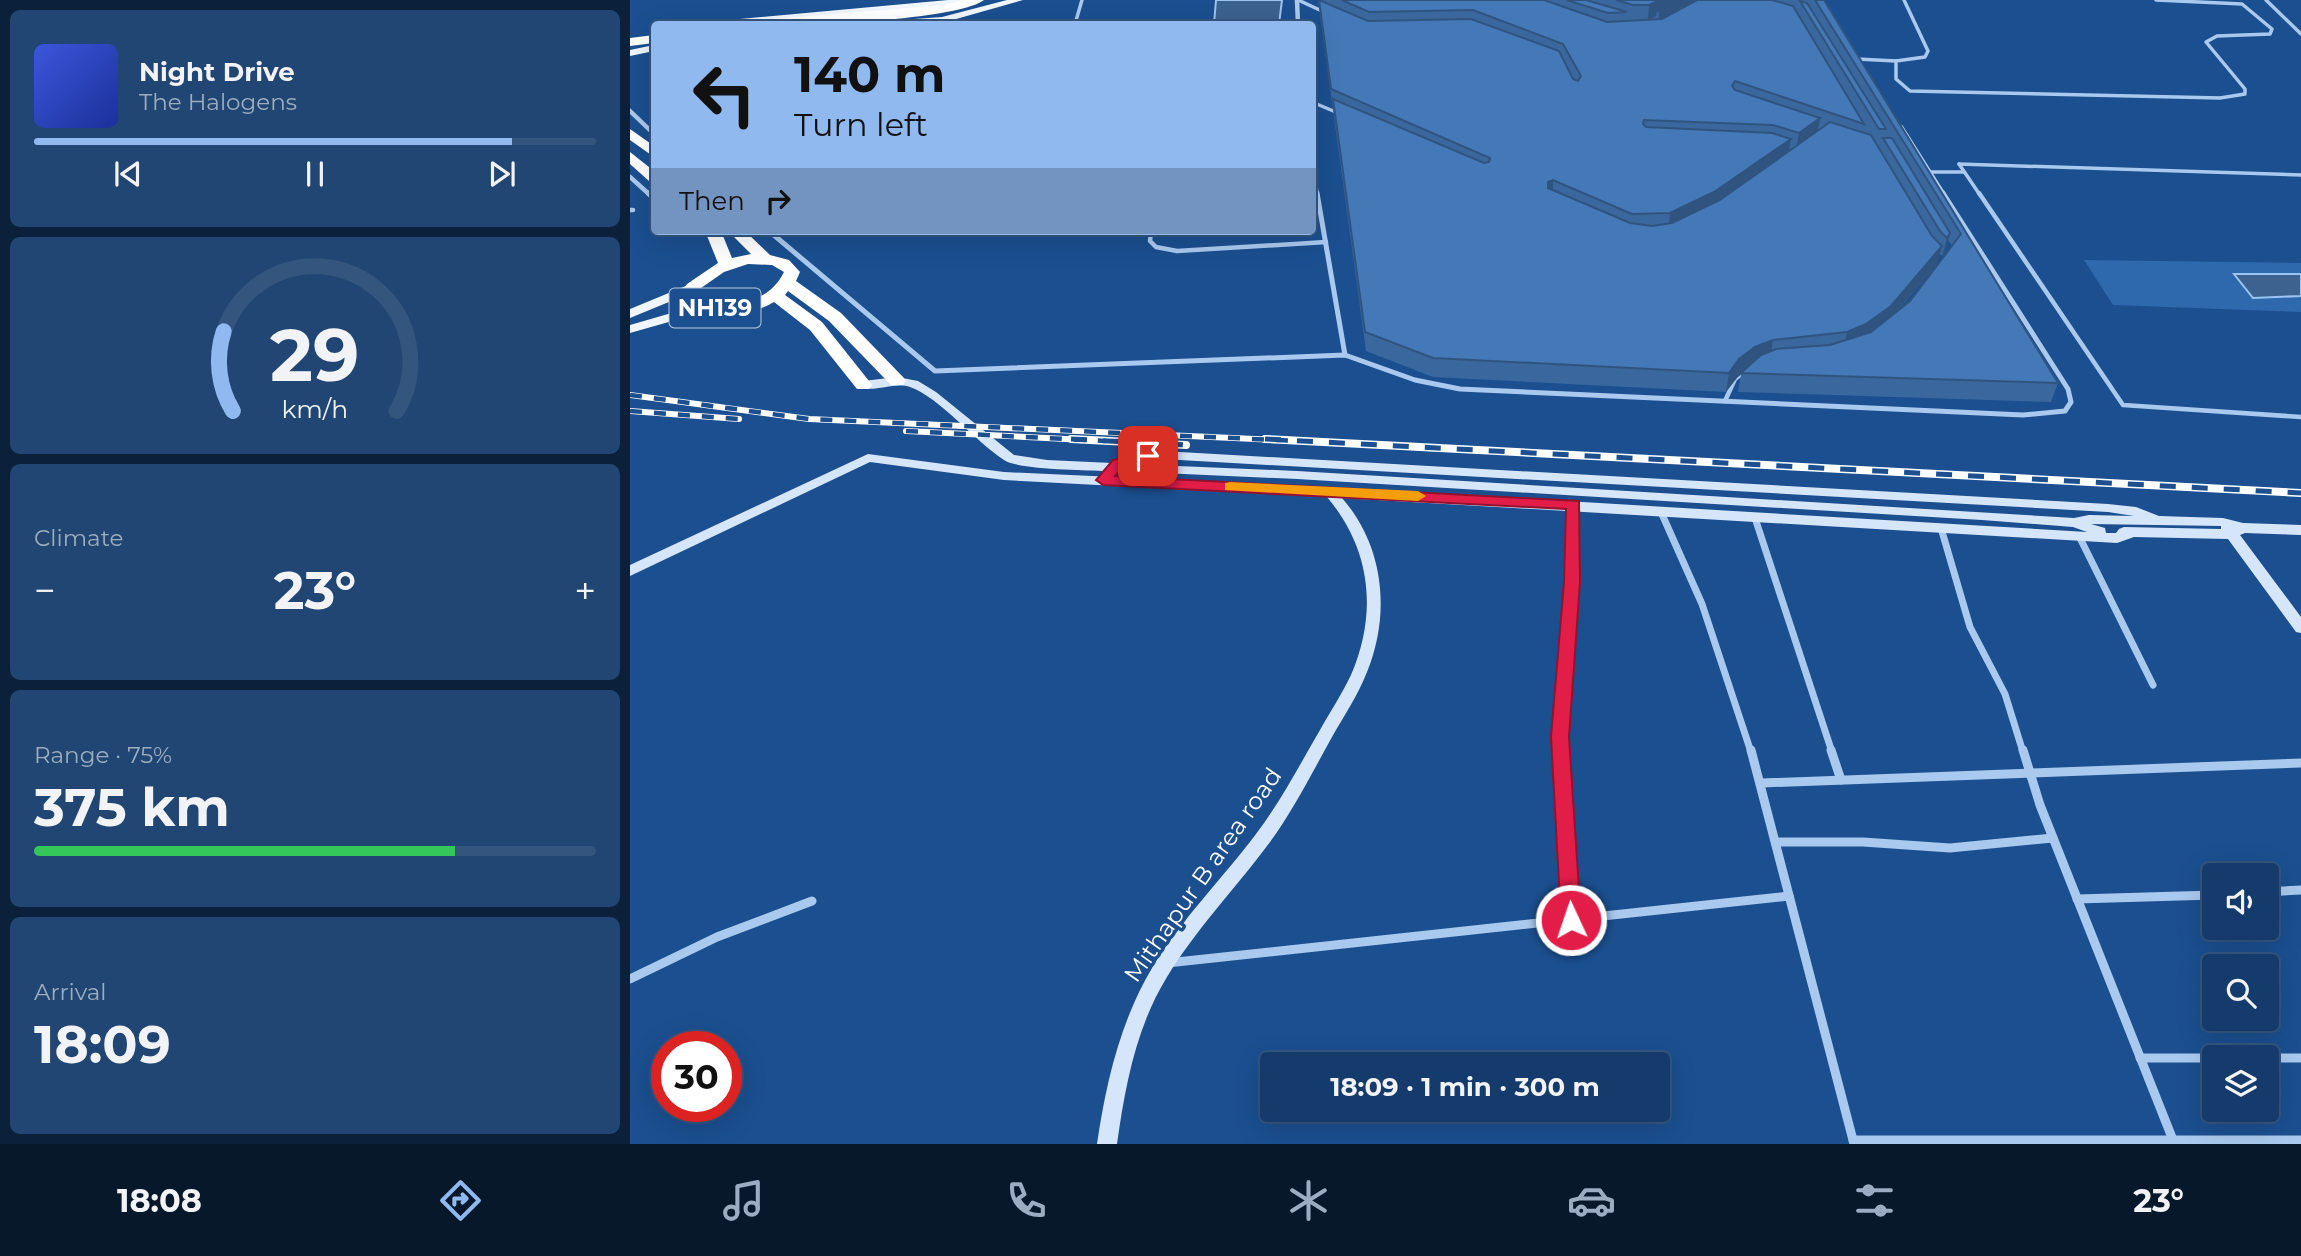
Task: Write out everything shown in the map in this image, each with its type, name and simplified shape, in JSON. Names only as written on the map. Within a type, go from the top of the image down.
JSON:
[{"type":"highway","points":[[796,21],[944,9],[978,0]]},
{"type":"highway","points":[[863,21],[940,15],[998,0]]},
{"type":"highway","points":[[630,40],[651,36]]},
{"type":"highway","points":[[630,133],[651,150]]},
{"type":"highway","points":[[630,156],[651,175]]},
{"type":"highway","name":"NH139","points":[[715,235],[726,264]]},
{"type":"highway","name":"NH139","points":[[740,235],[765,258]]},
{"type":"highway","name":"NH139","points":[[765,258],[785,263],[792,272],[782,290],[753,305],[728,309],[706,307],[694,299],[693,287],[705,274],[726,264],[765,258]]},
{"type":"highway","name":"NH139","points":[[782,290],[835,317],[897,381]]},
{"type":"highway","name":"NH139","points":[[782,290],[816,326],[863,385]]},
{"type":"main road","points":[[786,21],[962,0]]},
{"type":"main road","points":[[916,21],[956,17],[1018,0]]},
{"type":"main road","points":[[630,53],[651,49]]},
{"type":"main road","points":[[630,314],[693,287]]},
{"type":"main road","points":[[630,329],[706,307]]},
{"type":"street","points":[[1297,0],[1298,21]]},
{"type":"street","points":[[1850,49],[1864,71]]},
{"type":"street","points":[[630,111],[651,131]]},
{"type":"street","points":[[774,235],[935,371],[1345,355],[1415,380],[1461,389],[2023,415],[2065,411],[2071,402],[2068,389],[1894,116]]},
{"type":"street","points":[[630,177],[651,196]]},
{"type":"street","points":[[1316,186],[1345,355]]},
{"type":"street","points":[[863,385],[897,381],[914,384],[932,395],[1010,459],[1047,464],[1297,475],[2093,530],[2156,520],[2223,522],[2237,531],[2301,628]]},
{"type":"street","points":[[1103,480],[1118,463],[1134,457],[1162,455],[2108,508],[2136,512],[2156,520]]},
{"type":"street","points":[[630,571],[869,458],[898,459],[1004,476],[1329,491],[1941,528],[2076,529],[2117,538],[2133,532]]},
{"type":"street","name":"Mithapur B area road","points":[[1107,1144],[1124,1059],[1141,1007],[1166,963],[1209,902],[1276,819],[1363,665],[1375,615],[1372,568],[1367,546],[1355,523],[1329,491]]},
{"type":"street","points":[[1571,920],[1560,737],[1572,582],[1573,505]]},
{"type":"street","points":[[1661,512],[1689,567],[1726,663],[1762,783],[1853,1142],[2301,1140]]},
{"type":"street","points":[[1755,518],[1841,780]]},
{"type":"street","points":[[2113,526],[2133,532],[2301,530]]},
{"type":"street","points":[[1941,528],[1970,627],[2006,694],[2030,775],[2053,838],[2172,1140]]},
{"type":"street","points":[[2076,529],[2153,685]]},
{"type":"street","points":[[1762,783],[2301,763]]},
{"type":"street","points":[[1776,842],[1863,842],[1950,848],[2053,838]]},
{"type":"street","points":[[2279,891],[2301,890]]},
{"type":"street","points":[[2077,898],[2202,895]]},
{"type":"street","points":[[1166,963],[1789,896]]},
{"type":"street","points":[[630,979],[717,937],[812,901]]},
{"type":"street","points":[[2140,1058],[2202,1058]]},
{"type":"street","points":[[2279,1058],[2301,1058]]},
{"type":"lane","points":[[1076,21],[1083,0]]},
{"type":"lane","points":[[1297,0],[1333,16]]},
{"type":"lane","points":[[1857,59],[1896,61],[1925,57],[1928,51],[1904,0]]},
{"type":"lane","points":[[1896,61],[1899,84],[1910,91],[2220,98],[2245,94],[2245,89],[2206,42],[2217,36],[2270,34],[2272,29],[2242,4],[2156,0]]},
{"type":"lane","points":[[2266,0],[2301,34]]},
{"type":"lane","points":[[1316,104],[1347,117]]},
{"type":"lane","points":[[2301,175],[1959,164],[2123,405],[2301,418]]},
{"type":"lane","points":[[1931,173],[1964,172]]},
{"type":"lane","points":[[1151,235],[1150,241],[1156,247],[1177,251],[1326,242]]},
{"type":"lane","points":[[1725,401],[1735,379],[1755,368]]},
{"type":"shaded area","points":[[1216,0],[1282,0],[1279,21],[1214,21]]},
{"type":"shaded area","points":[[2084,260],[2301,263],[2301,312],[2113,305]]},
{"type":"shaded area","points":[[2234,274],[2301,274],[2301,296],[2253,298]]},
{"type":"building","points":[[1319,0],[1368,21],[1471,19],[1559,51],[1573,79],[1578,81],[1581,76],[1563,44],[1473,10],[1369,12],[1342,0],[1544,0],[1607,22],[1662,19],[1697,0],[1772,0],[1793,6],[1864,124],[1735,81],[1732,86],[1735,90],[1820,118],[1799,133],[1773,125],[1644,120],[1646,127],[1772,133],[1791,139],[1714,192],[1670,213],[1632,214],[1553,180],[1548,182],[1548,188],[1630,223],[1652,226],[1672,223],[1720,200],[1830,122],[1871,135],[1932,236],[1942,246],[1891,306],[1866,324],[1847,332],[1773,340],[1755,347],[1739,359],[1729,373],[1433,358],[1365,332],[1333,99],[1484,163],[1489,162],[1490,158],[1331,89]]},
{"type":"building","points":[[1567,0],[1586,0],[1627,12],[1608,13]]},
{"type":"building","points":[[1616,0],[1660,0],[1649,5],[1633,5]]},
{"type":"building","points":[[1815,0],[1824,0],[2058,383],[1741,373],[1761,355],[1776,349],[1830,345],[1871,332],[1910,301],[1961,234]]},
{"type":"building","points":[[1800,1],[1807,3],[1886,129],[1879,129]]},
{"type":"building","points":[[1883,138],[1892,138],[1950,233],[1947,238],[1940,231]]},
{"type":"railway","points":[[630,395],[809,419],[1299,441]]},
{"type":"railway","points":[[630,411],[739,419]]},
{"type":"railway","points":[[906,431],[1106,441]]},
{"type":"railway","points":[[1071,439],[1186,445]]},
{"type":"railway","points":[[1265,439],[2301,493]]},
{"type":"slow traffic","points":[[1230,487],[1418,496]]},
{"type":"route","points":[[1148,456],[1134,457],[1118,463],[1103,480],[1573,505],[1572,582],[1560,737],[1571,920]]}]
